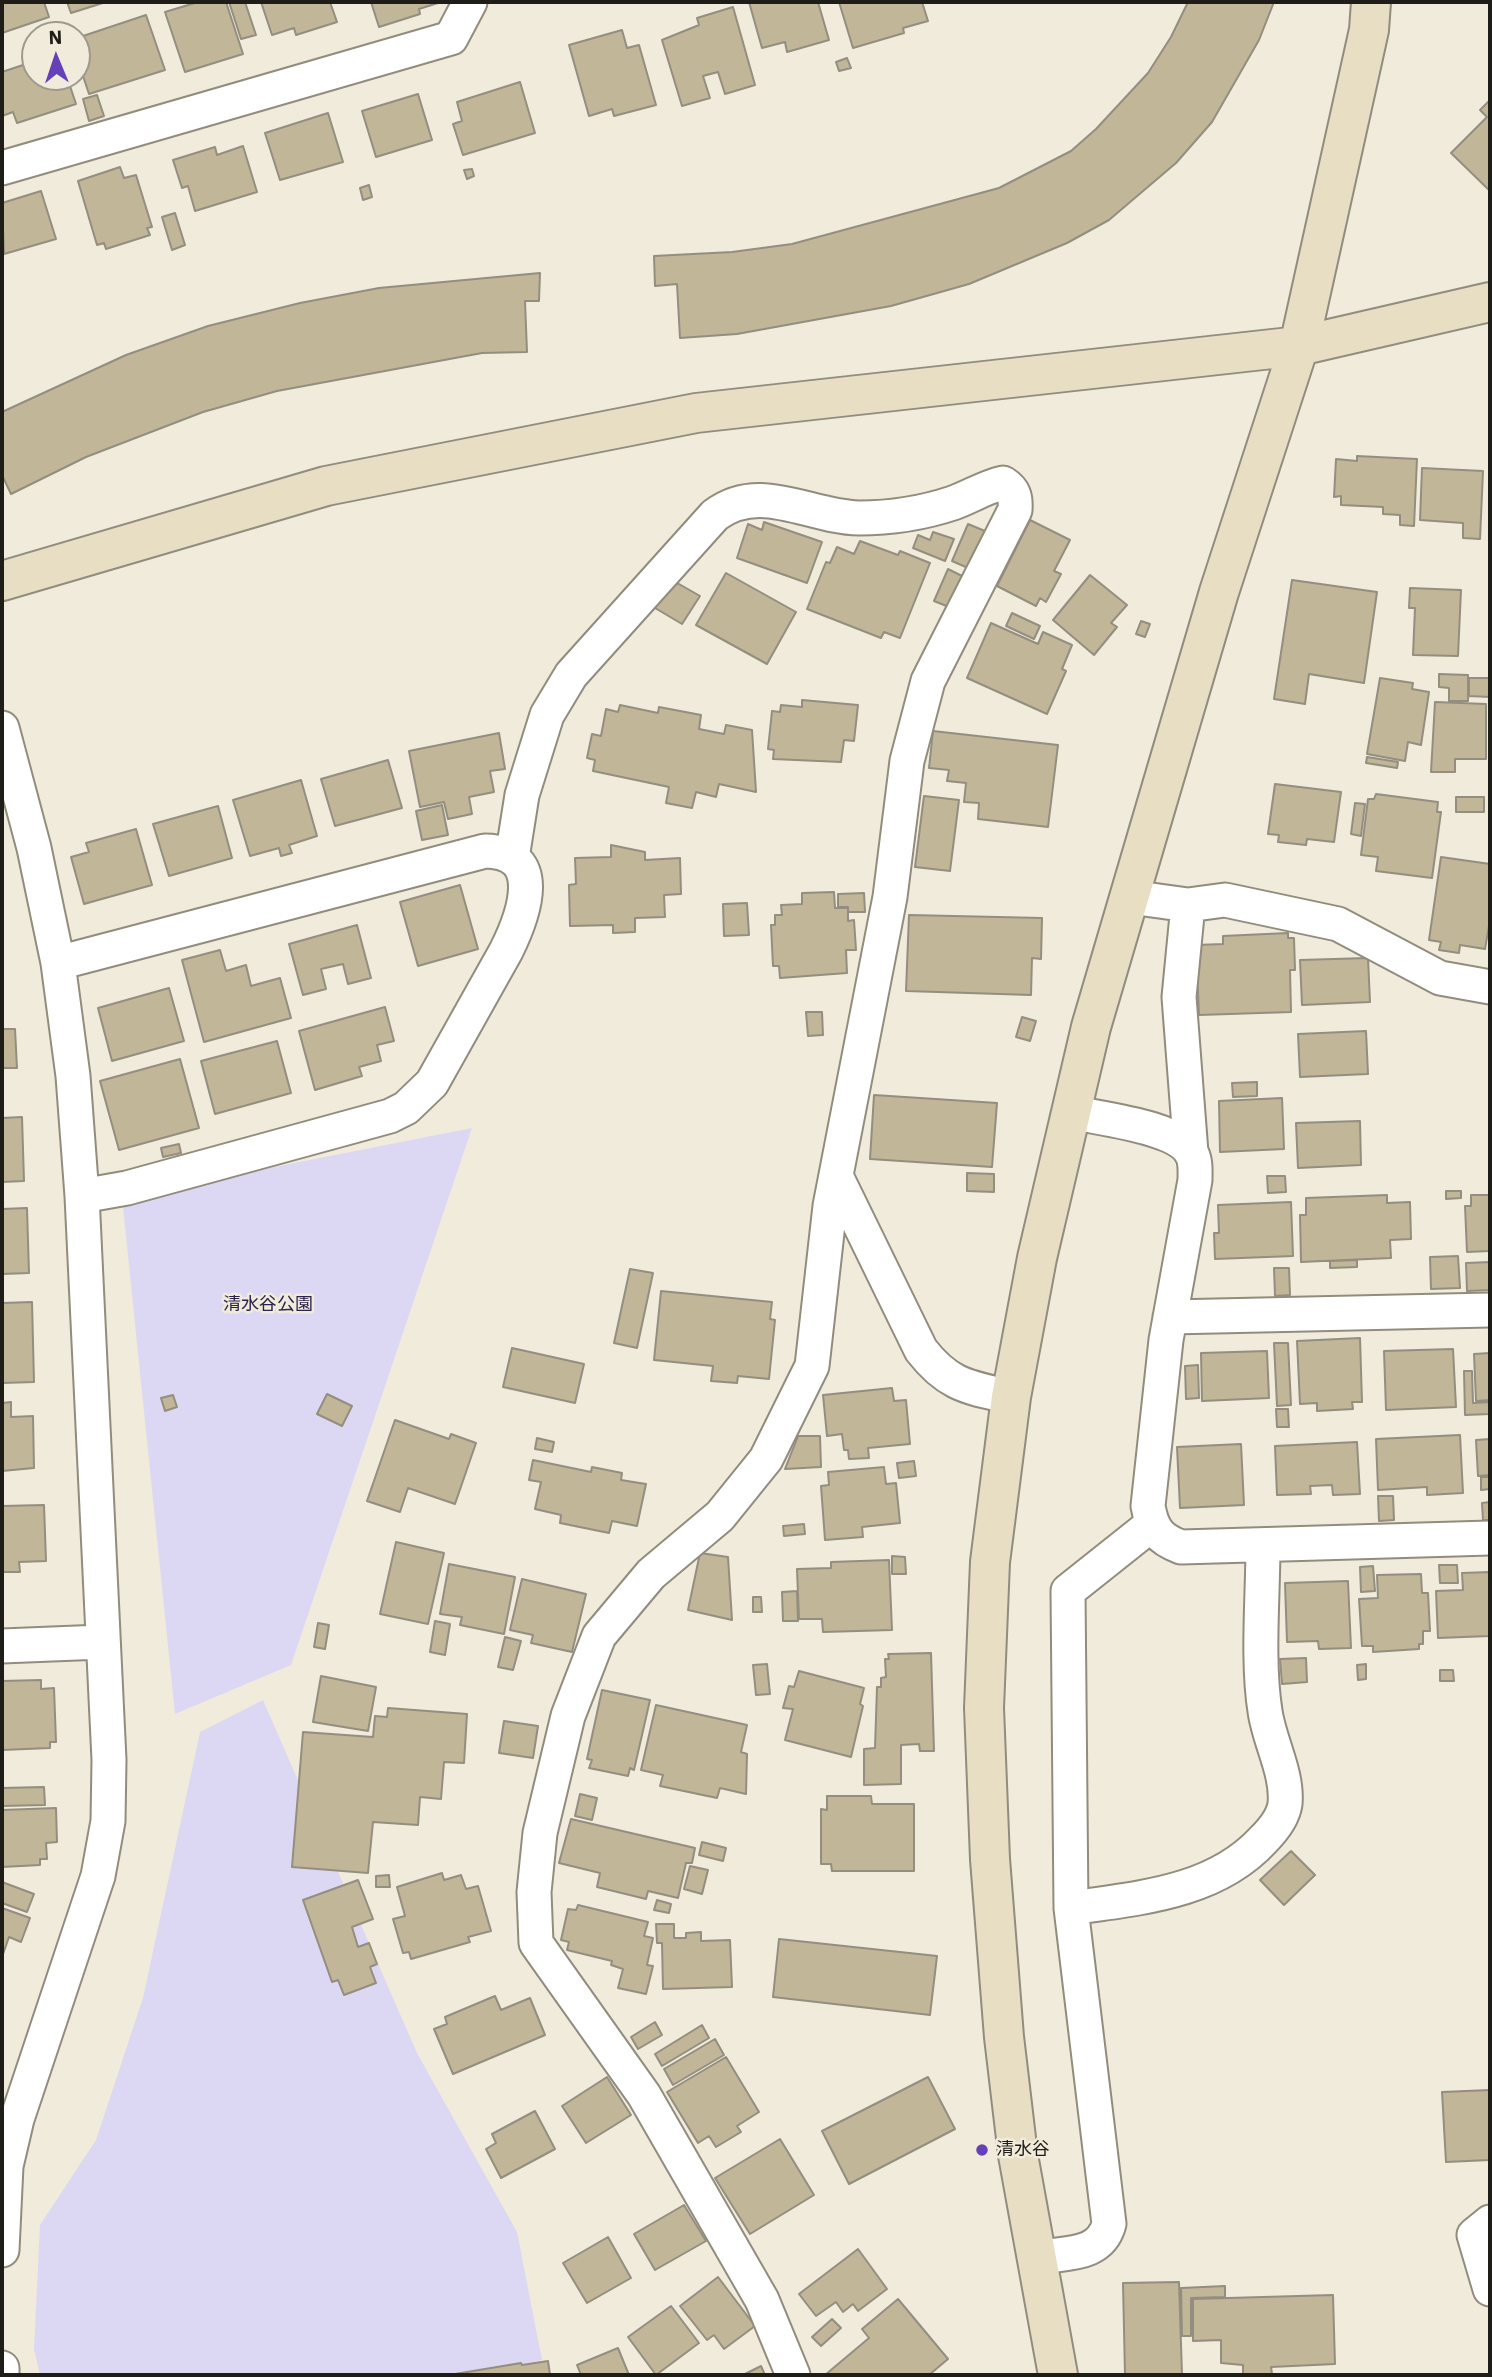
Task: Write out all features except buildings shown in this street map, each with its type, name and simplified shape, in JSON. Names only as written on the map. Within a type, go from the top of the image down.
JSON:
[{"type":"street","points":[[2,168],[451,38],[470,2]]},
{"type":"street","points":[[1058,2375],[1018,2155],[1004,2037],[990,1859],[984,1708],[990,1562],[1011,1397],[1037,1258],[1091,1027],[1219,592],[1298,346],[1369,30],[1371,2]]},
{"type":"street","points":[[2,580],[326,486],[696,413],[1298,346],[1490,302]]},
{"type":"street","points":[[512,858],[522,795],[547,716],[571,675],[721,511],[742,500],[760,499],[855,518],[883,517],[954,503],[1003,483],[1010,488],[1016,498],[1015,510],[928,681],[910,748],[890,897],[836,1177],[811,1366],[766,1459],[720,1516],[651,1574],[599,1636],[568,1716],[540,1833],[534,1892],[536,1943],[644,2095],[762,2300],[793,2375]]},
{"type":"street","points":[[2,728],[34,848],[58,963],[73,1076],[82,1196],[109,1760],[108,1821],[98,1876],[17,2119],[6,2166],[2,2250]]},
{"type":"street","points":[[58,963],[485,851],[499,852],[512,858],[522,867],[526,882],[516,930],[432,1083],[406,1108],[390,1116],[127,1188],[82,1196]]},
{"type":"street","points":[[1130,897],[1188,905],[1225,900],[1338,924],[1440,978],[1490,987]]},
{"type":"street","points":[[1188,905],[1179,997],[1195,1180],[1170,1317],[1148,1506],[1151,1525],[1163,1541],[1181,1547],[1490,1538]]},
{"type":"street","points":[[1071,1112],[1174,1135],[1191,1153]]},
{"type":"street","points":[[836,1177],[921,1350],[932,1364],[958,1385],[1011,1397]]},
{"type":"street","points":[[1170,1317],[1490,1310]]},
{"type":"street","points":[[1036,2258],[1094,2248],[1105,2239],[1109,2224],[1072,1908],[1068,1591],[1151,1525]]},
{"type":"street","points":[[1072,1908],[1165,1894],[1207,1880],[1246,1858],[1275,1828],[1285,1806],[1284,1785],[1264,1709],[1263,1545]]},
{"type":"street","points":[[2,1646],[102,1642]]},
{"type":"street","points":[[1490,2222],[1474,2235],[1490,2289]]},
{"type":"street","points":[[2,2368],[2,2375]]},
{"type":"green space","name":"清水谷公園","points":[[472,1128],[291,1665],[175,1714],[122,1197]]},
{"type":"green space","points":[[263,1700],[417,2053],[517,2232],[542,2360],[483,2375],[40,2375],[34,2349],[40,2225],[96,2140],[143,1998],[200,1732]]},
{"type":"place","name":"清水谷","points":[[982,2150]]}]
